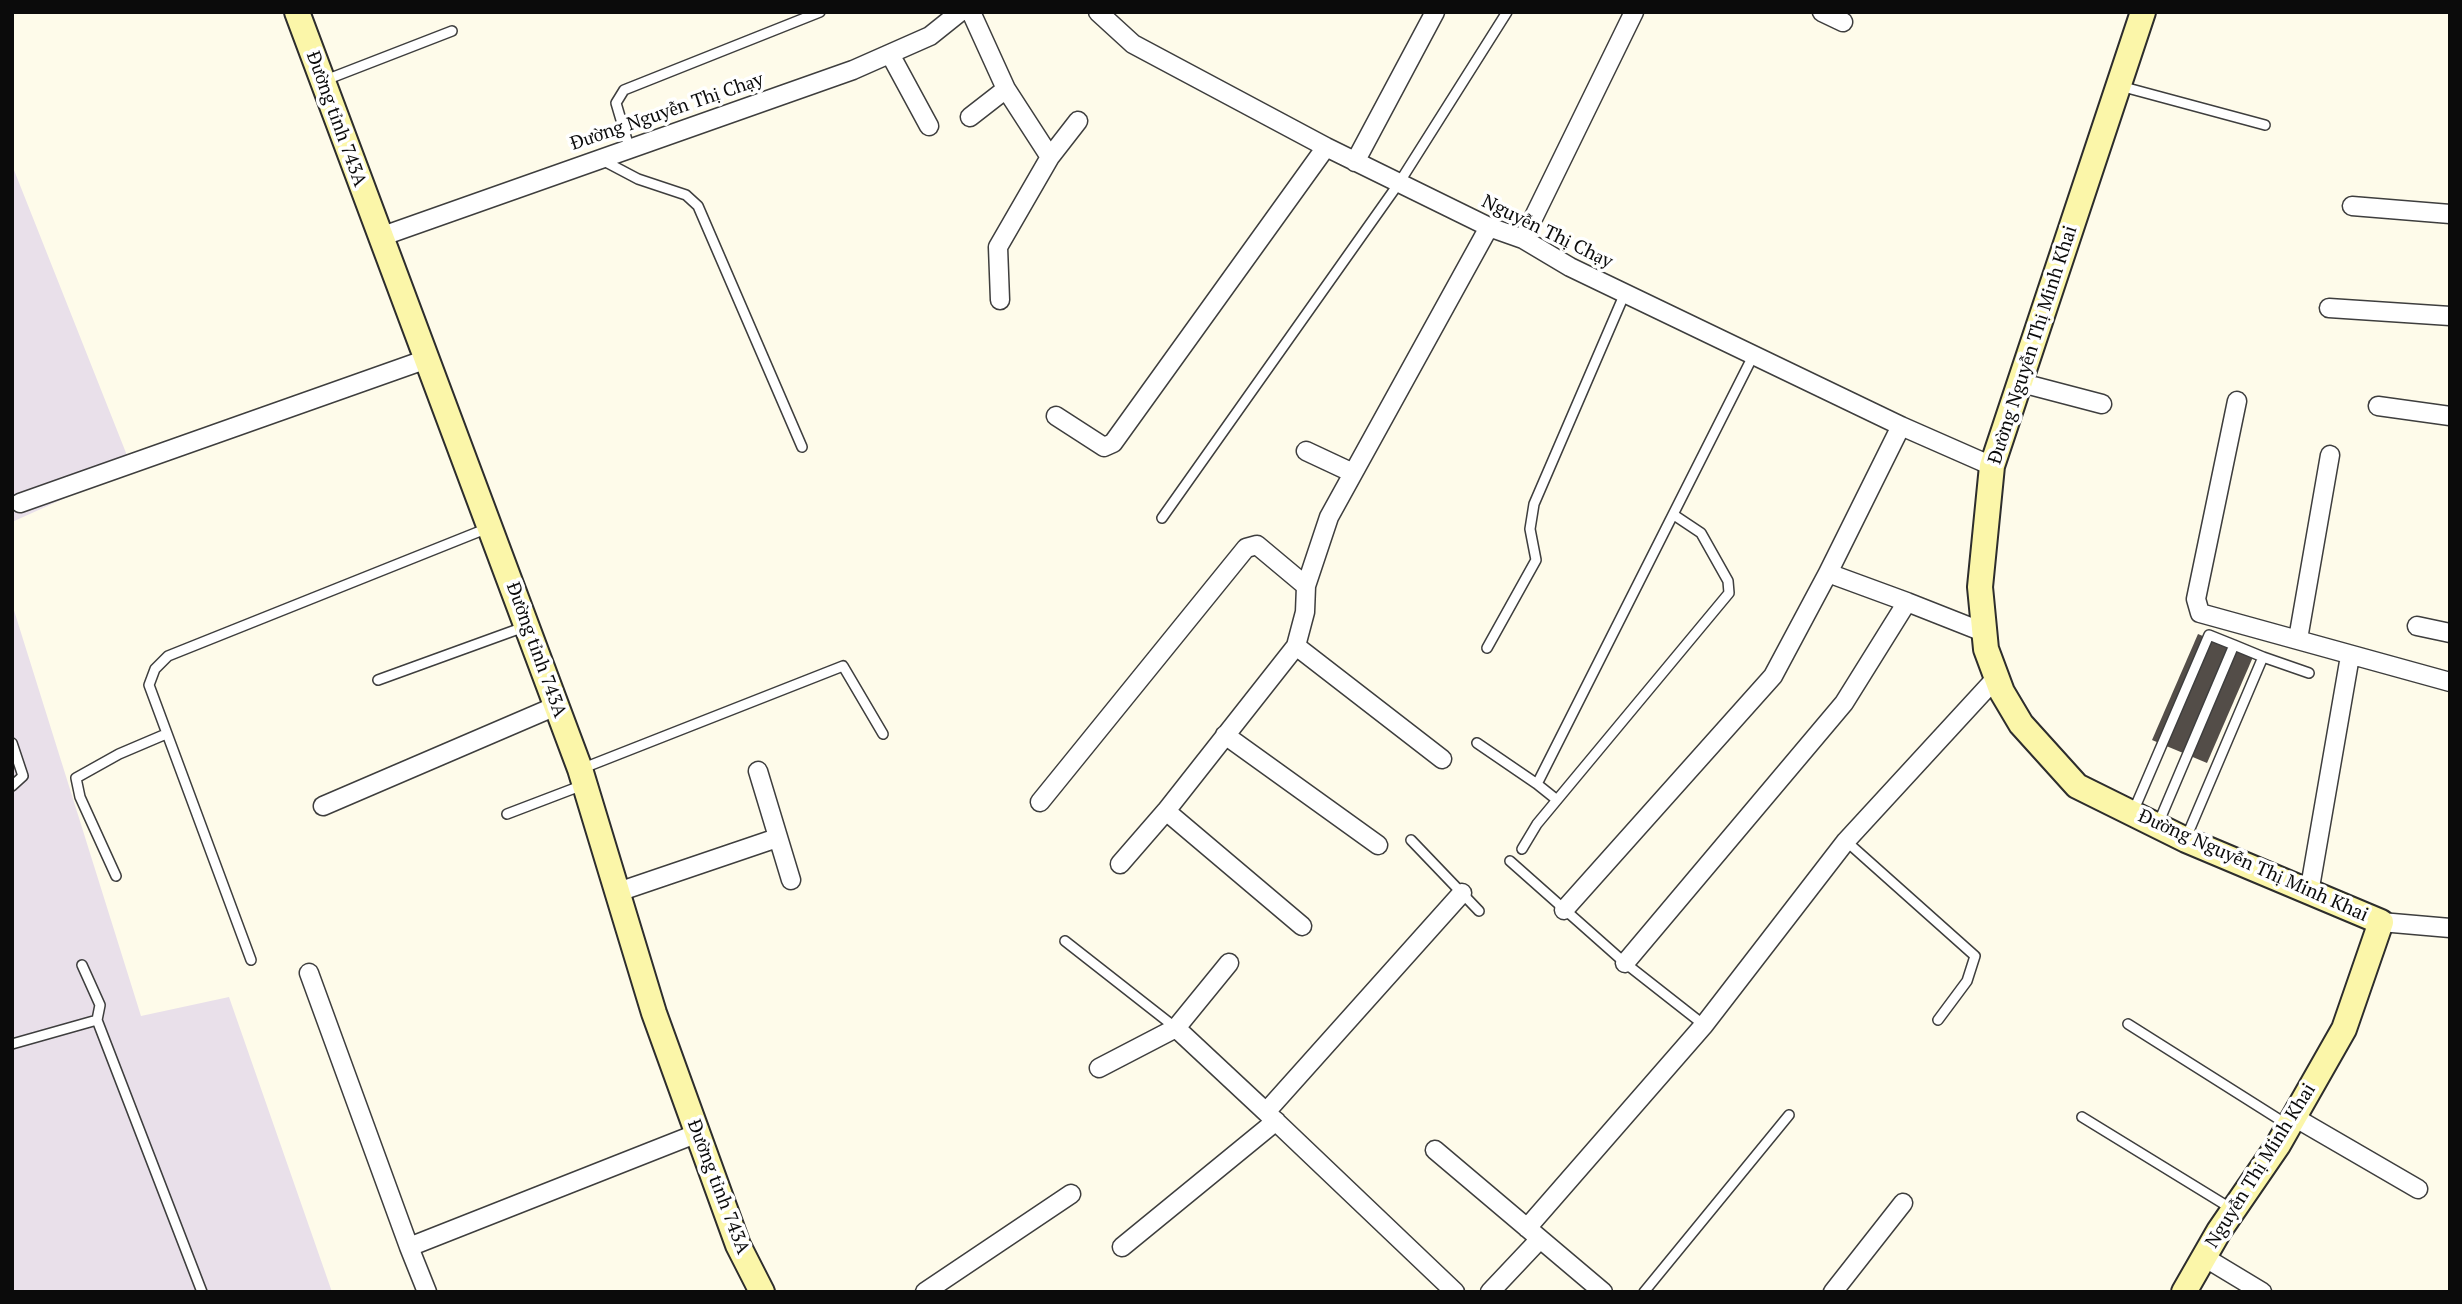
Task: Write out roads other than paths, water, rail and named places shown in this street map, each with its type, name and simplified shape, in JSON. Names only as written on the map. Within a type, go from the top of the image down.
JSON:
[{"type":"main road","name":"Đường tỉnh 743A","points":[[297,12],[582,777],[654,1013],[738,1245],[762,1292]]},
{"type":"main road","name":"Đường Nguyễn Thị Minh Khai","points":[[2141,13],[1992,466],[1980,587],[1983,632],[1996,678],[2021,724],[2077,786],[2186,840],[2381,922]]},
{"type":"main road","name":"Nguyễn Thị Minh Khai","points":[[2184,1292],[2292,1122],[2344,1029],[2381,922]]},
{"type":"street","name":"Đường Nguyễn Thị Chạy","points":[[380,237],[890,54],[930,36],[960,12]]},
{"type":"street","points":[[971,12],[1006,89],[1050,157]]},
{"type":"street","name":"Nguyễn Thị Chạy","points":[[1098,12],[1133,44],[1355,162],[1489,227],[1523,239],[1625,293],[1901,426],[1992,466]]},
{"type":"street","points":[[1355,162],[1435,12]]},
{"type":"street","points":[[1523,239],[1634,12]]},
{"type":"street","points":[[1822,12],[1843,22]]},
{"type":"street","points":[[890,54],[929,126]]},
{"type":"street","points":[[970,117],[1006,89]]},
{"type":"street","points":[[1000,300],[998,247],[1050,157],[1077,121]]},
{"type":"street","points":[[1056,416],[1104,447],[1113,443],[1326,147]]},
{"type":"street","points":[[2352,206],[2450,214]]},
{"type":"street","points":[[1120,864],[1166,811],[1296,646],[1305,612],[1306,586],[1329,517],[1489,227]]},
{"type":"street","points":[[2329,308],[2450,317]]},
{"type":"street","points":[[16,504],[427,359]]},
{"type":"street","points":[[2018,382],[2102,404]]},
{"type":"street","points":[[2237,401],[2196,598],[2200,613],[2209,618],[2298,639],[2350,656],[2450,682]]},
{"type":"street","points":[[2378,406],[2450,416]]},
{"type":"street","points":[[1564,910],[1773,676],[1901,426]]},
{"type":"street","points":[[1306,451],[1353,473]]},
{"type":"street","points":[[2298,639],[2330,455]]},
{"type":"street","points":[[1040,802],[1246,548],[1257,545],[1306,586]]},
{"type":"street","points":[[1828,573],[1983,632]]},
{"type":"street","points":[[1625,963],[1844,704],[1907,602]]},
{"type":"street","points":[[2417,626],[2450,633]]},
{"type":"street","points":[[1296,646],[1442,759]]},
{"type":"street","points":[[2309,892],[2350,656]]},
{"type":"street","points":[[1490,1292],[1704,1026],[1846,841],[1996,678]]},
{"type":"street","points":[[323,806],[556,706]]},
{"type":"street","points":[[1225,735],[1378,845]]},
{"type":"street","points":[[758,771],[791,880]]},
{"type":"street","points":[[1166,811],[1302,926]]},
{"type":"street","points":[[618,892],[777,838]]},
{"type":"street","points":[[1122,1247],[1271,1116],[1462,893]]},
{"type":"street","points":[[2381,922],[2450,928]]},
{"type":"street","points":[[1099,1068],[1177,1028],[1229,963]]},
{"type":"street","points":[[309,973],[427,1292]]},
{"type":"street","points":[[1177,1028],[1455,1292]]},
{"type":"street","points":[[2292,1122],[2417,1189]]},
{"type":"street","points":[[410,1247],[698,1133]]},
{"type":"street","points":[[1435,1150],[1603,1292]]},
{"type":"street","points":[[925,1292],[1071,1194]]},
{"type":"street","points":[[1833,1292],[1903,1203]]},
{"type":"street","points":[[2204,1257],[2262,1292]]},
{"type":"lane","points":[[629,147],[615,103],[624,90],[820,12]]},
{"type":"lane","points":[[1162,518],[1399,183],[1507,12]]},
{"type":"lane","points":[[321,81],[452,30]]},
{"type":"lane","points":[[2119,86],[2265,125]]},
{"type":"lane","points":[[597,158],[638,179],[686,195],[698,206],[802,447]]},
{"type":"lane","points":[[1487,648],[1536,560],[1530,529],[1534,504],[1625,293]]},
{"type":"lane","points":[[1537,784],[1754,354]]},
{"type":"lane","points":[[1522,849],[1557,800],[1729,593],[1728,581],[1701,533],[1674,515]]},
{"type":"lane","points":[[251,960],[149,685],[155,669],[168,656],[491,527]]},
{"type":"lane","points":[[378,680],[527,626]]},
{"type":"lane","points":[[2133,813],[2209,635],[2309,673]]},
{"type":"lane","points":[[2158,826],[2234,645]]},
{"type":"lane","points":[[2186,840],[2263,657]]},
{"type":"lane","points":[[507,814],[582,777],[843,666],[883,734]]},
{"type":"lane","points":[[116,876],[80,797],[76,778],[119,754],[166,734]]},
{"type":"lane","points":[[12,743],[23,776],[12,786]]},
{"type":"lane","points":[[1476,743],[1557,800]]},
{"type":"lane","points":[[1411,840],[1479,911]]},
{"type":"lane","points":[[1846,841],[1975,956],[1968,981],[1938,1020]]},
{"type":"lane","points":[[1510,861],[1625,963],[1704,1026]]},
{"type":"lane","points":[[1065,941],[1177,1028]]},
{"type":"lane","points":[[82,965],[100,1004],[97,1020],[202,1292]]},
{"type":"lane","points":[[12,1044],[97,1020]]},
{"type":"lane","points":[[2128,1024],[2292,1122]]},
{"type":"lane","points":[[1644,1292],[1789,1115]]},
{"type":"lane","points":[[2081,1117],[2234,1210]]}]
